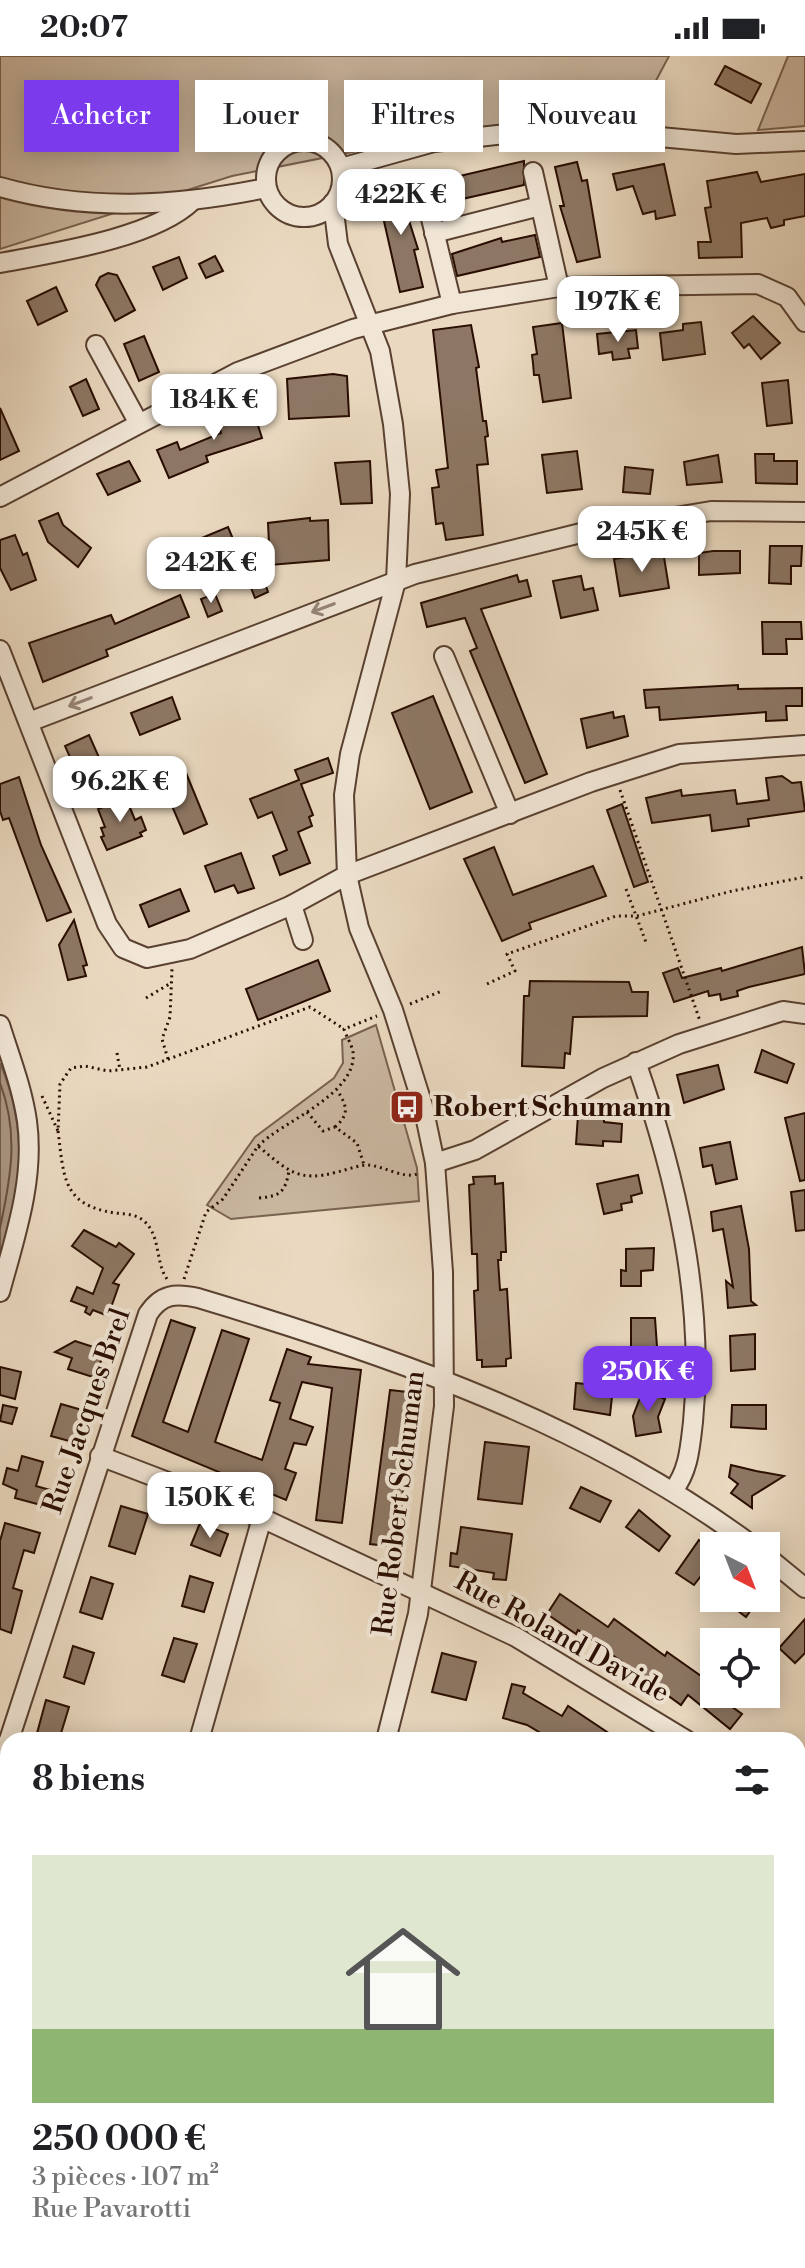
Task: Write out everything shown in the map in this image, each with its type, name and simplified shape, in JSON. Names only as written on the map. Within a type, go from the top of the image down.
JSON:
[{"type":"street","points":[[341,168],[434,142],[524,132],[616,133],[736,144],[805,141]]},
{"type":"street","points":[[299,216],[312,216],[333,203],[342,180],[341,168],[325,147],[300,140],[277,151],[269,162],[266,188],[278,208],[299,216],[338,244]]},
{"type":"street","points":[[533,172],[559,287]]},
{"type":"street","points":[[423,186],[452,304]]},
{"type":"street","points":[[0,187],[77,204],[192,201],[266,188]]},
{"type":"street","points":[[0,263],[55,253],[149,227],[181,211],[192,201]]},
{"type":"street","name":"Rue Robert Schuman","points":[[333,203],[338,244],[380,351],[393,424],[400,494],[396,581],[350,754],[344,795],[347,875],[359,928],[393,1010],[423,1106],[435,1165],[446,1381],[418,1614],[388,1732]]},
{"type":"street","points":[[434,233],[540,206]]},
{"type":"street","points":[[0,497],[238,372],[369,325],[452,304],[559,287],[758,284],[787,297],[805,322]]},
{"type":"street","points":[[96,345],[138,422]]},
{"type":"street","points":[[29,722],[396,581],[581,533],[711,511],[805,512]]},
{"type":"street","points":[[0,650],[107,924],[123,948],[147,958],[190,949],[292,905],[347,875],[679,754],[805,745]]},
{"type":"street","points":[[444,656],[510,814]]},
{"type":"street","points":[[292,905],[303,940]]},
{"type":"street","points":[[435,1165],[475,1150],[636,1062],[704,1035],[783,1011],[805,1014]]},
{"type":"street","points":[[0,1025],[21,1090],[29,1145],[23,1204],[0,1292]]},
{"type":"street","points":[[636,1062],[673,1183],[692,1289],[696,1389],[688,1465],[673,1491]]},
{"type":"street","points":[[179,1294],[331,1338],[446,1381],[529,1418],[673,1491],[733,1532]]},
{"type":"street","name":"Rue Jacques Brel","points":[[11,1732],[148,1314],[155,1303],[179,1294]]},
{"type":"street","name":"Rue Roland Davide","points":[[100,1456],[262,1518],[419,1590],[516,1637],[673,1732]]},
{"type":"street","points":[[201,1732],[262,1518]]},
{"type":"street","points":[[780,1567],[805,1588]]},
{"type":"path","points":[[615,775],[704,1035]]},
{"type":"path","points":[[487,984],[515,971],[507,954],[616,916],[637,916],[805,877]]},
{"type":"path","points":[[626,889],[647,945]]},
{"type":"path","points":[[168,1059],[162,1039],[170,1017],[172,953]]},
{"type":"path","points":[[146,998],[171,983]]},
{"type":"path","points":[[344,1029],[442,991]]},
{"type":"path","points":[[310,1007],[344,1029],[353,1053],[350,1071],[337,1090],[258,1146],[223,1199],[206,1212],[179,1294],[162,1272],[151,1228],[143,1219],[91,1209],[74,1197],[64,1177],[58,1131],[60,1084],[71,1068],[85,1066],[120,1070],[147,1067],[310,1007]]},
{"type":"path","points":[[117,1053],[120,1070]]},
{"type":"path","points":[[38,1089],[58,1131]]},
{"type":"path","points":[[306,1111],[323,1131],[335,1127],[347,1113],[347,1106],[337,1090]]},
{"type":"path","points":[[335,1127],[357,1143],[364,1165]]},
{"type":"path","points":[[258,1146],[289,1171],[315,1178],[364,1165],[385,1167],[411,1176],[435,1165]]},
{"type":"path","points":[[259,1198],[278,1196],[285,1190],[289,1171]]},
{"type":"shaded area","points":[[0,56],[669,56],[656,80],[499,80],[499,127],[483,129],[483,80],[344,80],[344,152],[353,152],[232,176],[0,249]]},
{"type":"shaded area","points":[[788,56],[805,56],[805,126],[758,130]]},
{"type":"shaded area","points":[[376,1025],[417,1168],[419,1201],[231,1219],[207,1205],[255,1137],[334,1078],[343,1063],[342,1040]]},
{"type":"water","points":[[0,1063],[15,1111],[20,1161],[14,1211],[0,1261]]},
{"type":"building","points":[[725,66],[761,84],[751,103],[715,84]]},
{"type":"building","points":[[524,161],[524,185],[440,204],[434,182]]},
{"type":"building","points":[[577,162],[582,181],[587,180],[600,257],[577,262],[560,206],[564,206],[555,167]]},
{"type":"building","points":[[664,164],[675,215],[656,219],[655,211],[643,214],[633,186],[617,190],[613,174]]},
{"type":"building","points":[[757,172],[761,182],[805,174],[805,216],[784,220],[784,225],[771,228],[767,218],[741,223],[742,257],[699,258],[698,242],[711,242],[705,208],[711,207],[707,181]]},
{"type":"building","points":[[408,184],[415,203],[404,205],[418,249],[414,250],[423,287],[400,292],[379,199],[385,198],[384,193],[393,188]]},
{"type":"building","points":[[535,235],[540,257],[457,276],[452,254],[501,238],[502,242]]},
{"type":"building","points":[[215,256],[223,271],[206,278],[199,264]]},
{"type":"building","points":[[179,257],[187,278],[163,290],[153,267]]},
{"type":"building","points":[[108,273],[117,275],[135,310],[115,321],[96,285],[100,277]]},
{"type":"building","points":[[56,287],[67,311],[38,325],[27,301]]},
{"type":"building","points":[[753,316],[780,343],[761,359],[749,344],[744,348],[732,333]]},
{"type":"building","points":[[701,322],[705,354],[663,360],[660,333],[683,330],[683,324]]},
{"type":"building","points":[[562,323],[571,398],[543,402],[539,375],[534,375],[532,355],[537,354],[533,327]]},
{"type":"building","points":[[471,325],[479,367],[476,368],[483,421],[486,421],[488,436],[485,437],[488,464],[477,465],[483,535],[446,540],[443,523],[436,524],[432,488],[439,487],[436,470],[448,468],[433,330]]},
{"type":"building","points":[[636,330],[638,348],[628,349],[630,358],[613,360],[612,352],[599,354],[597,334]]},
{"type":"building","points":[[144,336],[159,372],[139,381],[124,344]]},
{"type":"building","points":[[333,374],[347,376],[349,416],[289,419],[287,379]]},
{"type":"building","points":[[86,379],[99,409],[83,416],[70,387]]},
{"type":"building","points":[[788,380],[792,423],[767,426],[762,383]]},
{"type":"building","points":[[257,402],[262,416],[256,419],[262,438],[206,456],[208,462],[169,478],[157,450],[177,442],[180,450],[221,433],[219,425],[236,420],[233,410]]},
{"type":"building","points":[[0,408],[19,451],[0,460]]},
{"type":"building","points":[[577,451],[582,489],[547,493],[542,455]]},
{"type":"building","points":[[755,454],[774,454],[774,461],[797,461],[797,484],[756,483]]},
{"type":"building","points":[[718,455],[722,482],[687,485],[684,462]]},
{"type":"building","points":[[129,461],[140,481],[108,495],[97,474]]},
{"type":"building","points":[[370,461],[372,503],[341,504],[335,463]]},
{"type":"building","points":[[625,467],[653,470],[650,494],[623,492]]},
{"type":"building","points":[[58,513],[63,525],[91,548],[78,567],[48,542],[39,521]]},
{"type":"building","points":[[310,518],[310,521],[328,520],[329,560],[270,565],[268,523]]},
{"type":"building","points":[[228,527],[242,561],[205,575],[192,542]]},
{"type":"building","points":[[15,535],[23,555],[27,553],[36,580],[11,590],[0,568],[0,540]]},
{"type":"building","points":[[770,546],[802,546],[801,566],[791,566],[791,584],[769,583]]},
{"type":"building","points":[[663,551],[669,588],[620,596],[614,559]]},
{"type":"building","points":[[740,551],[740,573],[699,575],[699,553]]},
{"type":"building","points":[[262,575],[268,592],[255,598],[248,580]]},
{"type":"building","points":[[517,575],[519,582],[527,580],[531,596],[481,609],[547,774],[525,783],[470,651],[477,648],[465,618],[427,627],[421,603]]},
{"type":"building","points":[[581,576],[584,590],[593,588],[598,610],[561,618],[553,581]]},
{"type":"building","points":[[215,594],[222,611],[208,617],[201,599]]},
{"type":"building","points":[[180,595],[189,617],[106,650],[108,656],[43,682],[29,643],[111,615],[115,624]]},
{"type":"building","points":[[762,622],[801,622],[802,639],[786,639],[787,654],[763,654]]},
{"type":"building","points":[[738,685],[738,689],[802,688],[802,706],[786,706],[787,720],[766,721],[766,712],[660,720],[659,707],[646,708],[644,690]]},
{"type":"building","points":[[433,696],[472,792],[430,809],[392,713]]},
{"type":"building","points":[[172,697],[180,719],[140,735],[131,713]]},
{"type":"building","points":[[613,712],[614,718],[624,716],[628,736],[587,748],[581,719]]},
{"type":"building","points":[[89,735],[105,771],[81,782],[65,746]]},
{"type":"building","points":[[328,758],[333,773],[301,784],[313,815],[309,817],[312,826],[298,832],[310,863],[280,875],[273,856],[287,850],[272,812],[258,818],[250,799],[299,780],[295,770]]},
{"type":"building","points":[[184,768],[207,824],[184,834],[160,778]]},
{"type":"building","points":[[782,776],[792,783],[801,782],[805,811],[748,819],[749,826],[712,831],[710,815],[652,823],[646,798],[681,790],[682,796],[735,790],[737,804],[769,800],[766,778]]},
{"type":"building","points":[[19,777],[41,845],[71,912],[47,921],[9,818],[3,820],[0,811],[0,784]]},
{"type":"building","points":[[126,798],[135,820],[141,817],[146,830],[140,833],[142,836],[107,850],[101,837],[104,836],[101,828],[105,827],[98,809]]},
{"type":"building","points":[[622,804],[648,882],[634,887],[607,810]]},
{"type":"building","points":[[494,847],[513,895],[593,866],[606,896],[529,923],[531,929],[502,941],[464,859]]},
{"type":"building","points":[[241,853],[254,888],[238,893],[234,885],[215,892],[205,866]]},
{"type":"building","points":[[180,889],[189,911],[149,927],[140,905]]},
{"type":"building","points":[[74,920],[87,965],[83,966],[86,976],[68,980],[59,945]]},
{"type":"building","points":[[802,947],[805,974],[749,987],[737,991],[738,996],[721,1000],[720,994],[709,996],[708,991],[674,1002],[663,973],[678,968],[682,978],[721,968],[722,971]]},
{"type":"building","points":[[318,960],[330,991],[258,1020],[246,989]]},
{"type":"building","points":[[530,981],[629,982],[632,992],[648,992],[647,1016],[573,1017],[570,1054],[565,1053],[564,1068],[522,1066],[524,996],[529,996]]},
{"type":"building","points":[[762,1050],[794,1064],[787,1083],[755,1072]]},
{"type":"building","points":[[718,1065],[724,1089],[684,1103],[677,1075]]},
{"type":"building","points":[[805,1113],[805,1180],[800,1181],[785,1118]]},
{"type":"building","points":[[578,1115],[604,1117],[604,1122],[622,1124],[621,1142],[603,1141],[603,1146],[576,1144]]},
{"type":"building","points":[[730,1142],[737,1179],[716,1184],[712,1165],[703,1167],[700,1148]]},
{"type":"building","points":[[638,1175],[642,1193],[631,1196],[632,1202],[621,1204],[622,1210],[604,1214],[597,1184]]},
{"type":"building","points":[[495,1176],[495,1184],[503,1183],[506,1252],[501,1252],[501,1260],[498,1260],[500,1290],[507,1289],[511,1358],[506,1359],[506,1366],[482,1367],[482,1360],[477,1360],[474,1291],[478,1290],[477,1254],[472,1254],[469,1185],[474,1184],[473,1177]]},
{"type":"building","points":[[805,1190],[805,1230],[796,1231],[791,1192]]},
{"type":"building","points":[[741,1206],[749,1249],[751,1301],[756,1305],[728,1308],[726,1281],[733,1287],[723,1229],[713,1231],[711,1212]]},
{"type":"building","points":[[84,1230],[116,1247],[119,1243],[134,1254],[113,1283],[119,1285],[108,1316],[93,1310],[90,1315],[85,1312],[87,1307],[71,1301],[77,1287],[93,1294],[103,1268],[72,1246]]},
{"type":"building","points":[[654,1248],[653,1270],[641,1271],[641,1286],[621,1286],[621,1270],[626,1271],[626,1249]]},
{"type":"building","points":[[631,1318],[655,1318],[657,1347],[631,1347]]},
{"type":"building","points":[[171,1320],[195,1328],[163,1422],[188,1432],[222,1330],[249,1339],[215,1442],[262,1460],[280,1403],[270,1400],[287,1349],[311,1357],[308,1364],[361,1370],[342,1523],[316,1520],[332,1388],[302,1382],[290,1419],[313,1427],[306,1445],[294,1443],[285,1469],[296,1473],[286,1500],[132,1436]]},
{"type":"building","points":[[755,1334],[755,1369],[731,1371],[730,1336]]},
{"type":"building","points":[[75,1341],[106,1351],[93,1377],[68,1369],[72,1358],[55,1352]]},
{"type":"building","points":[[0,1367],[21,1372],[15,1399],[0,1395]]},
{"type":"building","points":[[576,1383],[613,1387],[610,1415],[574,1409]]},
{"type":"building","points":[[390,1390],[416,1393],[396,1547],[370,1544]]},
{"type":"building","points":[[643,1390],[665,1399],[658,1417],[661,1432],[636,1436],[633,1416]]},
{"type":"building","points":[[61,1404],[82,1410],[73,1442],[51,1436]]},
{"type":"building","points":[[3,1405],[17,1408],[12,1424],[0,1421]]},
{"type":"building","points":[[732,1405],[766,1405],[766,1429],[731,1427]]},
{"type":"building","points":[[485,1442],[529,1447],[522,1504],[478,1499]]},
{"type":"building","points":[[22,1456],[43,1462],[36,1486],[57,1492],[52,1508],[15,1498],[17,1490],[3,1484],[7,1468],[18,1471]]},
{"type":"building","points":[[731,1465],[784,1476],[752,1496],[752,1508],[731,1493],[738,1484],[729,1477]]},
{"type":"building","points":[[581,1487],[611,1501],[600,1522],[570,1508]]},
{"type":"building","points":[[121,1506],[148,1514],[135,1554],[109,1546]]},
{"type":"building","points":[[639,1510],[670,1536],[659,1551],[626,1527]]},
{"type":"building","points":[[5,1523],[40,1533],[34,1553],[24,1550],[13,1588],[22,1591],[11,1633],[0,1629],[0,1541]]},
{"type":"building","points":[[200,1523],[228,1534],[220,1556],[191,1545]]},
{"type":"building","points":[[461,1527],[512,1534],[506,1580],[493,1579],[494,1573],[450,1566],[451,1553],[457,1554]]},
{"type":"building","points":[[699,1540],[700,1577],[694,1585],[676,1573]]},
{"type":"building","points":[[190,1576],[213,1583],[204,1612],[182,1606]]},
{"type":"building","points":[[91,1577],[113,1584],[102,1619],[80,1612]]},
{"type":"building","points":[[560,1594],[608,1627],[614,1619],[665,1656],[667,1652],[700,1675],[700,1705],[688,1695],[681,1705],[578,1630],[576,1634],[547,1614]]},
{"type":"building","points":[[805,1619],[805,1653],[795,1663],[780,1647]]},
{"type":"building","points":[[174,1638],[197,1644],[184,1682],[162,1675]]},
{"type":"building","points":[[73,1646],[94,1653],[84,1684],[64,1677]]},
{"type":"building","points":[[442,1653],[476,1662],[466,1700],[432,1692]]},
{"type":"building","points":[[512,1684],[525,1687],[523,1693],[562,1716],[568,1706],[607,1732],[539,1732],[503,1718]]},
{"type":"building","points":[[46,1700],[69,1707],[61,1732],[37,1732]]},
{"type":"building","points":[[704,1708],[734,1708],[742,1714],[730,1729]]},
{"type":"place","name":"Robert Schumann","points":[[407,1107]]}]
